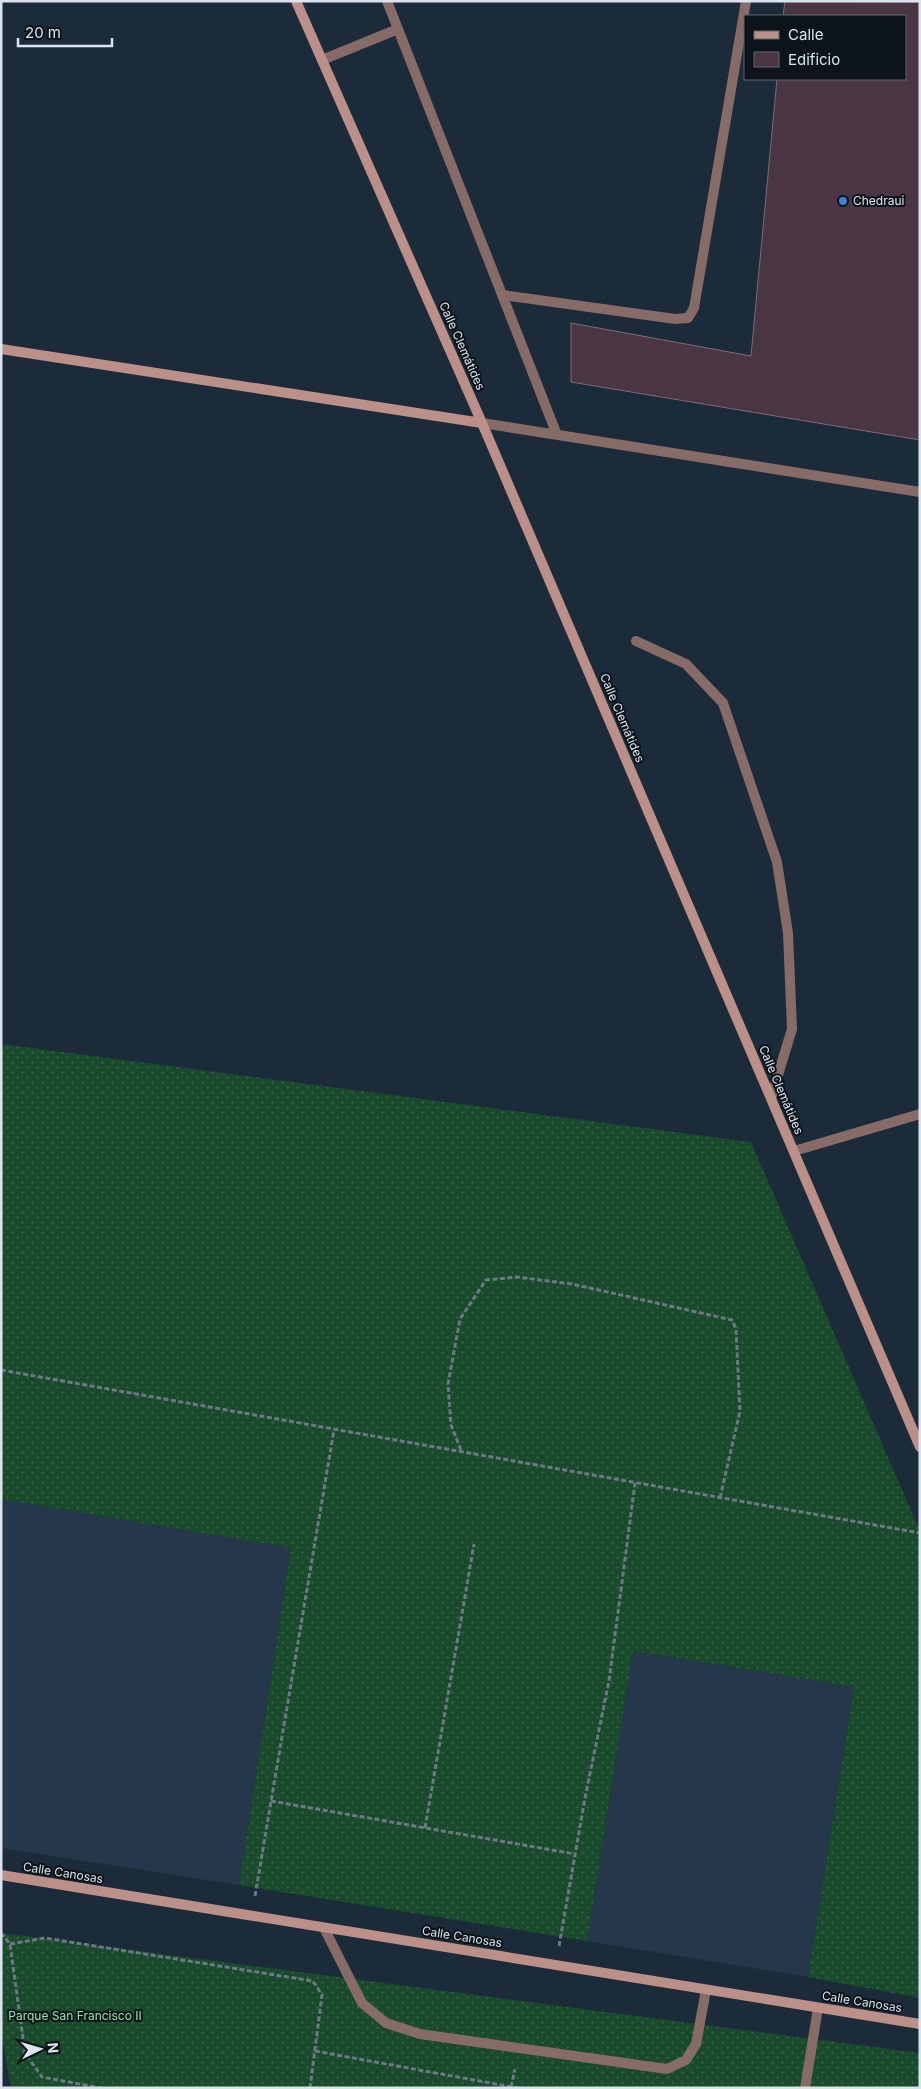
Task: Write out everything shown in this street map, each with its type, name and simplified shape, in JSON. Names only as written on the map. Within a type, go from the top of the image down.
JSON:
[{"type":"main road","name":"Calle Clemátides","points":[[296,1],[482,423],[920,1447]]},
{"type":"main road","points":[[1,349],[482,423]]},
{"type":"main road","name":"Calle Canosas","points":[[1,1875],[920,2024]]},
{"type":"lane","points":[[387,1],[557,435]]},
{"type":"lane","points":[[503,296],[675,319],[688,318],[694,308],[746,1]]},
{"type":"lane","points":[[322,60],[398,29]]},
{"type":"lane","points":[[482,423],[920,492]]},
{"type":"lane","points":[[636,641],[686,664],[723,703],[777,862],[788,933],[792,1029],[771,1098]]},
{"type":"lane","points":[[794,1151],[920,1114]]},
{"type":"lane","points":[[324,1928],[362,2003],[386,2022],[420,2034],[667,2069],[686,2060],[696,2044],[706,1990]]},
{"type":"lane","points":[[805,2088],[818,2008]]},
{"type":"path","points":[[462,1451],[451,1425],[448,1384],[460,1319],[486,1280],[517,1277],[572,1284],[732,1320],[736,1329],[740,1411],[720,1498]]},
{"type":"path","points":[[1,1370],[920,1533]]},
{"type":"path","points":[[252,1916],[334,1430]]},
{"type":"path","points":[[556,1965],[608,1681],[635,1483]]},
{"type":"path","points":[[425,1828],[474,1544]]},
{"type":"path","points":[[271,1801],[575,1854]]},
{"type":"path","points":[[1,1933],[10,1944],[26,2053],[42,2077],[101,2088]]},
{"type":"path","points":[[10,1944],[45,1938],[313,1981],[322,1995],[310,2088]]},
{"type":"path","points":[[315,2051],[518,2088]]},
{"type":"shaded area","points":[[1,1499],[291,1548],[239,1885],[1,1848]]},
{"type":"shaded area","points":[[633,1651],[854,1687],[808,1977],[587,1941]]},
{"type":"green space","points":[[1,1044],[751,1142],[920,1531],[920,1998],[808,1977],[854,1687],[633,1651],[587,1941],[239,1885],[291,1548],[1,1499]]},
{"type":"green space","name":"Parque San Francisco II","points":[[1,1933],[920,2053],[920,2088],[11,2088],[1,2032]]},
{"type":"building","name":"Chedraui","points":[[785,1],[920,2],[920,440],[571,382],[571,323],[751,356],[777,80],[906,80],[906,15],[783,15]]},
{"type":"place","name":"Chedraui","points":[[843,201]]}]
